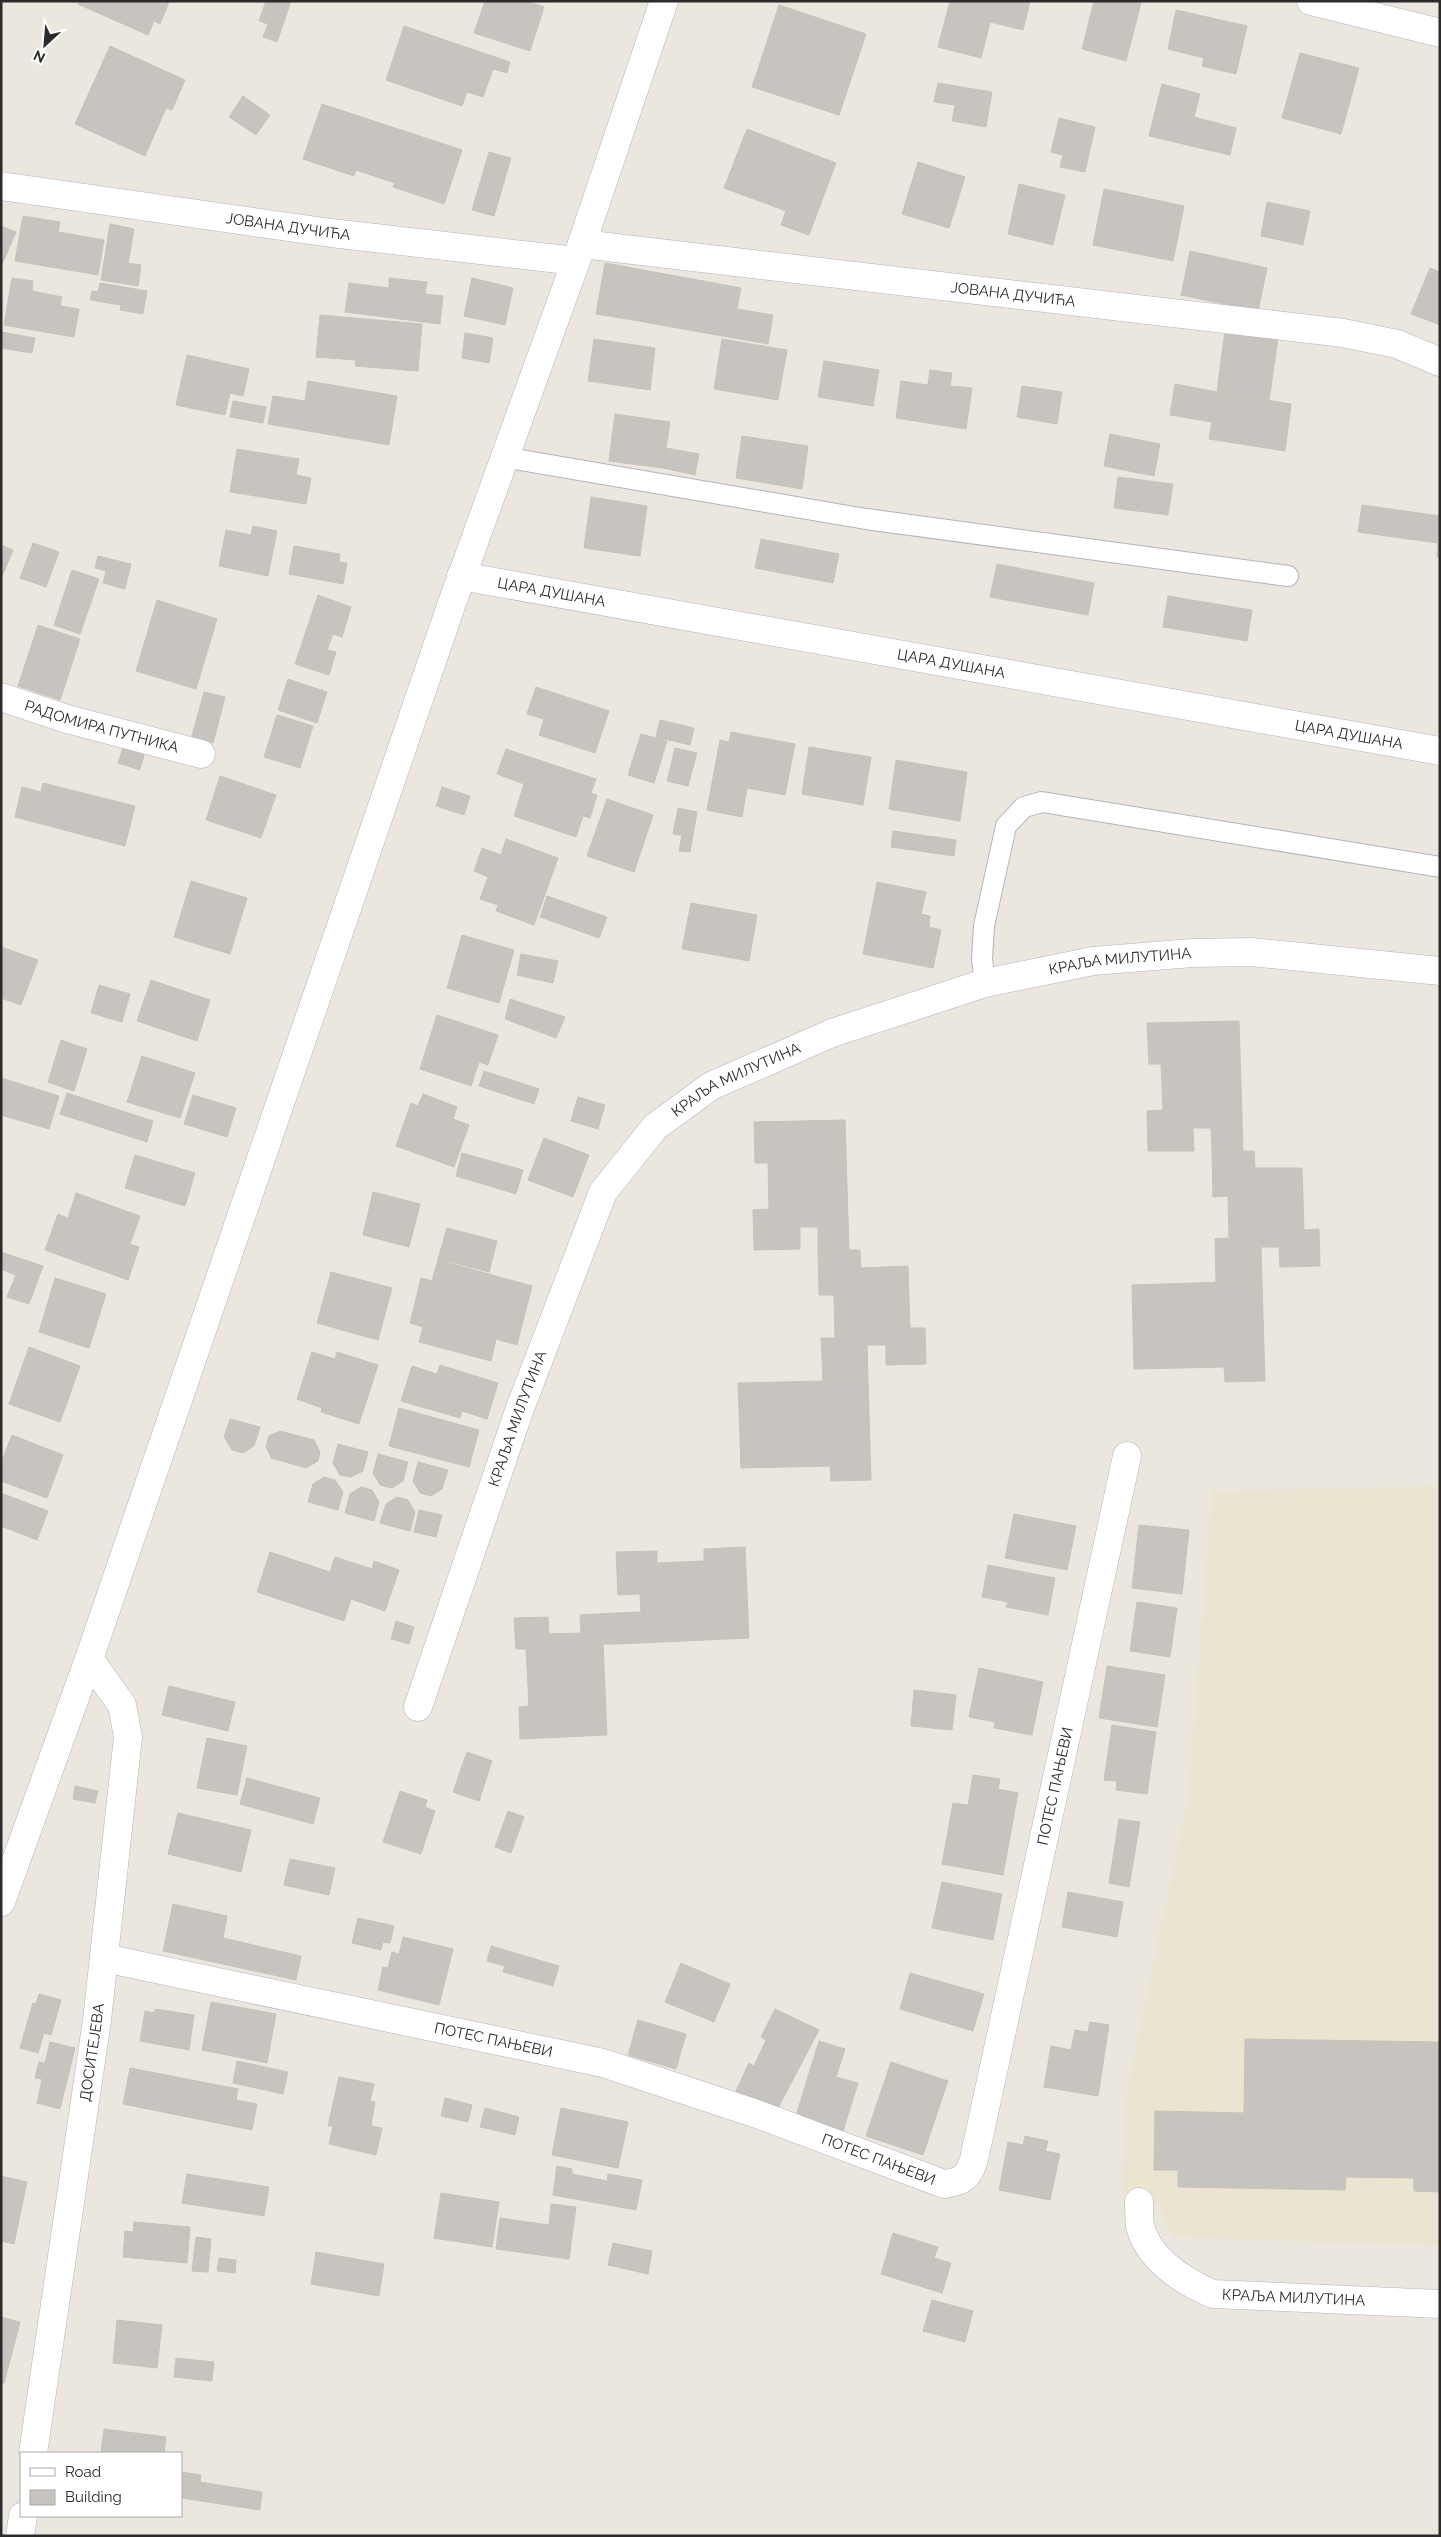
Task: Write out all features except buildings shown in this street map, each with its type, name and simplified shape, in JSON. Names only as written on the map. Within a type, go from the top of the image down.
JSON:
[{"type":"street","points":[[1,1902],[90,1659],[461,576],[579,252],[664,1]]},
{"type":"street","points":[[1311,1],[1439,30]]},
{"type":"street","name":"ЈОВАНА ДУЧИЋА","points":[[1,186],[331,233],[579,252],[1343,333],[1397,344],[1440,362]]},
{"type":"street","name":"ЦАРА ДУШАНА","points":[[461,576],[1440,751]]},
{"type":"street","name":"РАДОМИРА ПУТНИКА","points":[[1,697],[67,719],[202,754]]},
{"type":"street","name":"КРАЉА МИЛУТИНА","points":[[418,1707],[519,1411],[603,1192],[655,1127],[711,1086],[832,1033],[985,983],[1093,961],[1192,953],[1251,952],[1440,971]]},
{"type":"street","name":"ПОТЕС ПАЊЕВИ","points":[[104,1958],[603,2063],[757,2114],[944,2184],[960,2182],[970,2173],[974,2159],[1127,1456]]},
{"type":"street","name":"ДОСИТЕЈЕВА","points":[[33,2452],[98,2020],[128,1737],[122,1704],[90,1659]]},
{"type":"street","name":"КРАЉА МИЛУТИНА","points":[[1138,2202],[1140,2226],[1148,2244],[1161,2261],[1193,2285],[1213,2294],[1440,2304]]},
{"type":"street","points":[[20,2536],[23,2517]]},
{"type":"lane","points":[[503,458],[866,518],[1288,576]]},
{"type":"lane","points":[[985,983],[982,959],[984,926],[1006,826],[1024,807],[1042,802],[1440,867]]},
{"type":"shaded area","points":[[1440,1486],[1440,2246],[1174,2237],[1164,2223],[1160,2203],[1122,2202],[1123,2109],[1188,1797],[1212,1491]]}]
